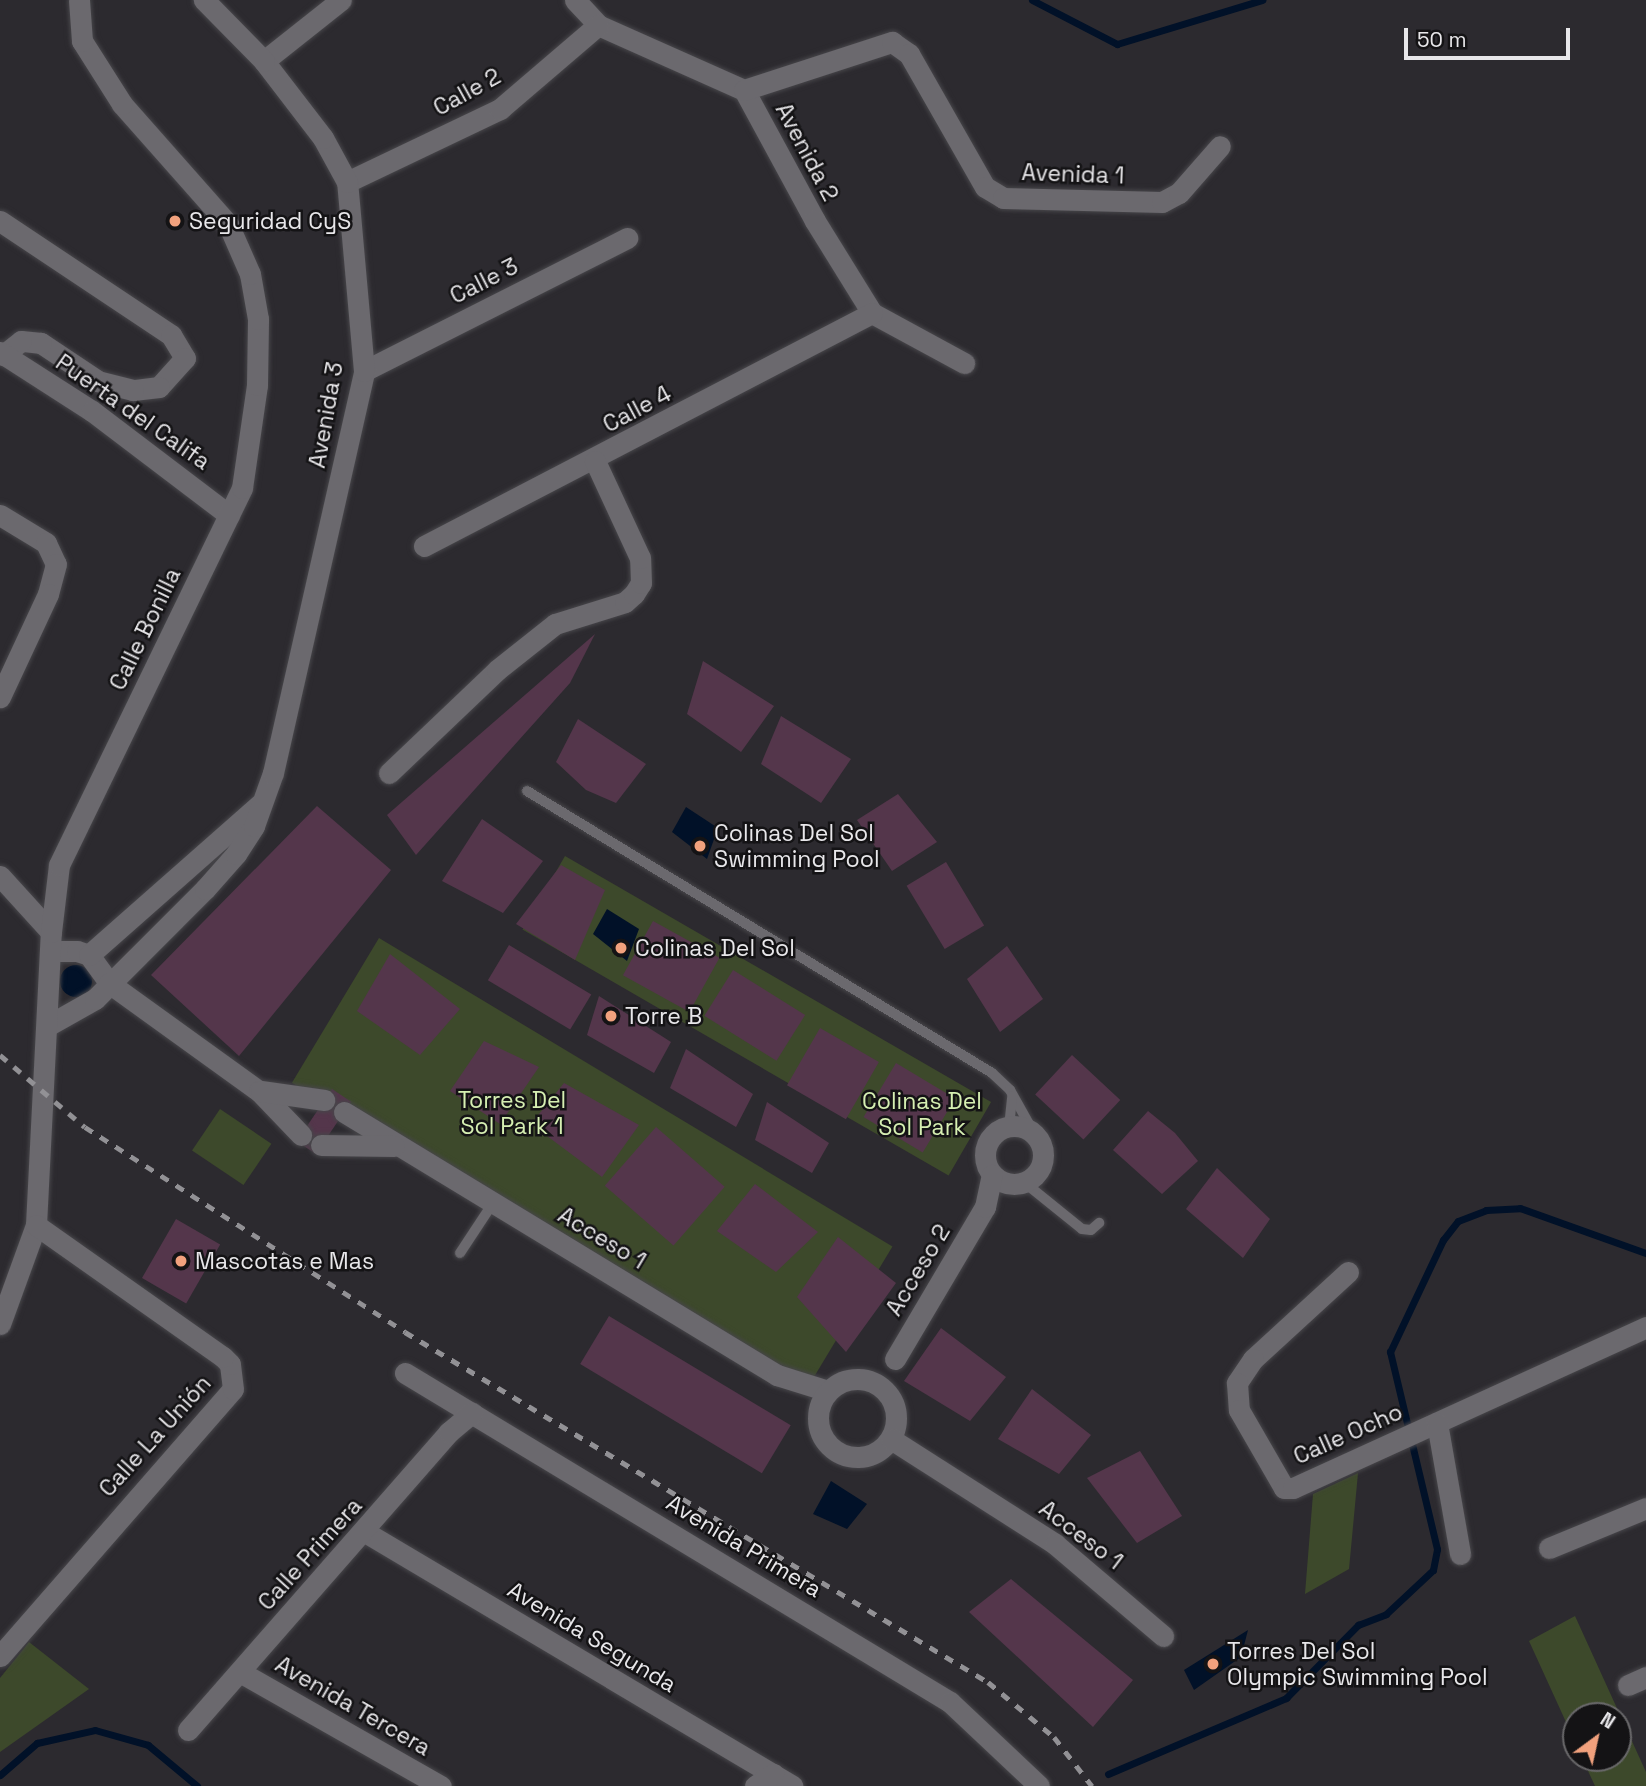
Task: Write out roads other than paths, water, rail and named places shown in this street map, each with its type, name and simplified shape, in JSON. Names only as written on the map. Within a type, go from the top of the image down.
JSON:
[{"type":"street","name":"Avenida 3","points":[[47,1026],[95,999],[236,854],[267,798],[363,372],[347,182],[323,138],[264,61],[204,0]]},
{"type":"street","points":[[264,61],[341,0]]},
{"type":"street","name":"Avenida 2","points":[[575,0],[598,25],[744,90],[815,221],[872,313],[964,363]]},
{"type":"street","name":"Calle Bonilla","points":[[0,1324],[36,1225],[51,942],[59,865],[243,488],[257,386],[258,318],[250,274],[228,224],[210,199],[121,104],[82,41],[76,4]]},
{"type":"street","name":"Calle 2","points":[[347,182],[500,109],[598,25]]},
{"type":"street","name":"Avenida 1","points":[[744,90],[879,43],[901,46],[985,187],[1003,198],[1161,202],[1179,193],[1220,146]]},
{"type":"street","name":"Puerta del Califa","points":[[0,221],[171,335],[185,358],[159,387],[133,390],[98,381],[41,343],[21,341],[2,354],[92,411],[229,515]]},
{"type":"street","name":"Calle 3","points":[[363,372],[627,238]]},
{"type":"street","name":"Calle 4","points":[[424,546],[595,461],[872,313]]},
{"type":"street","points":[[389,772],[497,670],[555,624],[625,602],[634,594],[641,583],[640,558],[595,461]]},
{"type":"street","points":[[0,515],[46,543],[56,564],[48,594],[0,697]]},
{"type":"street","points":[[89,955],[267,798]]},
{"type":"street","points":[[0,876],[51,942],[89,955],[109,983],[258,1091],[300,1135]]},
{"type":"street","points":[[258,1091],[324,1100]]},
{"type":"street","name":"Acceso 1","points":[[344,1112],[778,1375],[828,1391]]},
{"type":"street","points":[[1009,1127],[1034,1133]]},
{"type":"street","name":"Acceso 2","points":[[889,1396],[895,1359],[985,1207],[992,1175],[986,1164],[988,1142],[1009,1127]]},
{"type":"street","name":"Acceso 2","points":[[985,1207],[1042,1165],[1042,1149],[1034,1133]]},
{"type":"street","name":"Acceso 1","points":[[321,1145],[400,1147]]},
{"type":"street","points":[[992,1175],[1019,1184]]},
{"type":"street","name":"Calle La Unión","points":[[0,1656],[233,1389],[230,1364],[223,1357],[36,1225]]},
{"type":"street","name":"Calle Ocho","points":[[1348,1272],[1245,1369],[1234,1395],[1239,1410],[1284,1488],[1293,1488],[1644,1333]]},
{"type":"street","name":"Acceso 2","points":[[865,1380],[895,1359]]},
{"type":"street","name":"Avenida Primera","points":[[405,1373],[950,1702],[1039,1786]]},
{"type":"street","name":"Acceso 1","points":[[778,1375],[817,1414],[822,1437],[850,1457],[873,1454],[891,1439],[1055,1544],[1163,1636]]},
{"type":"street","points":[[817,1414],[828,1391],[852,1379],[865,1380],[889,1396],[895,1409],[891,1439]]},
{"type":"street","name":"Calle Primera","points":[[188,1730],[365,1532],[449,1432],[472,1413]]},
{"type":"street","points":[[1437,1423],[1460,1554]]},
{"type":"street","points":[[1549,1548],[1646,1508]]},
{"type":"street","name":"Avenida Segunda","points":[[365,1532],[764,1780],[792,1786]]},
{"type":"street","name":"Avenida Tercera","points":[[240,1672],[441,1786]]},
{"type":"lane","points":[[527,791],[992,1073],[1010,1090],[1034,1133]]},
{"type":"lane","points":[[1009,1127],[1013,1113],[1010,1090]]},
{"type":"lane","points":[[1019,1184],[1082,1229],[1091,1230],[1099,1223]]},
{"type":"lane","points":[[460,1253],[493,1203]]},
{"type":"water","name":"Colinas Del Sol Swimming Pool","points":[[686,807],[718,828],[707,859],[672,832]]},
{"type":"water","name":"Colinas Del Sol","points":[[607,909],[639,929],[627,961],[593,934]]},
{"type":"water","points":[[76,965],[87,970],[92,981],[87,992],[76,997],[65,992],[60,981],[65,970]]},
{"type":"water","points":[[831,1481],[867,1504],[847,1529],[813,1514]]},
{"type":"water","name":"Torres Del Sol Olympic Swimming Pool","points":[[1248,1630],[1241,1657],[1194,1690],[1184,1670]]},
{"type":"waterway","points":[[1032,0],[1117,44],[1262,0]]},
{"type":"waterway","points":[[1108,1774],[1286,1698],[1358,1625],[1386,1614],[1433,1570],[1437,1549],[1390,1352],[1443,1240],[1458,1221],[1486,1210],[1520,1208],[1646,1253]]},
{"type":"waterway","points":[[0,1775],[37,1743],[95,1730],[148,1745],[197,1786]]},
{"type":"railway","points":[[0,1055],[85,1127],[405,1332],[988,1682],[1054,1737],[1092,1786]]},
{"type":"place","name":"Seguridad CyS","points":[[175,221]]},
{"type":"place","name":"Colinas Del Sol Swimming Pool","points":[[700,846]]},
{"type":"place","name":"Colinas Del Sol","points":[[621,948]]},
{"type":"place","name":"Torre B","points":[[611,1016]]},
{"type":"place","name":"Mascotas e Mas","points":[[181,1261]]},
{"type":"place","name":"Torres Del Sol Olympic Swimming Pool","points":[[1213,1664]]},
{"type":"park label","name":"Torres Del Sol Park 1","points":[[512,1113]]},
{"type":"park label","name":"Colinas Del Sol Park","points":[[922,1114]]}]
